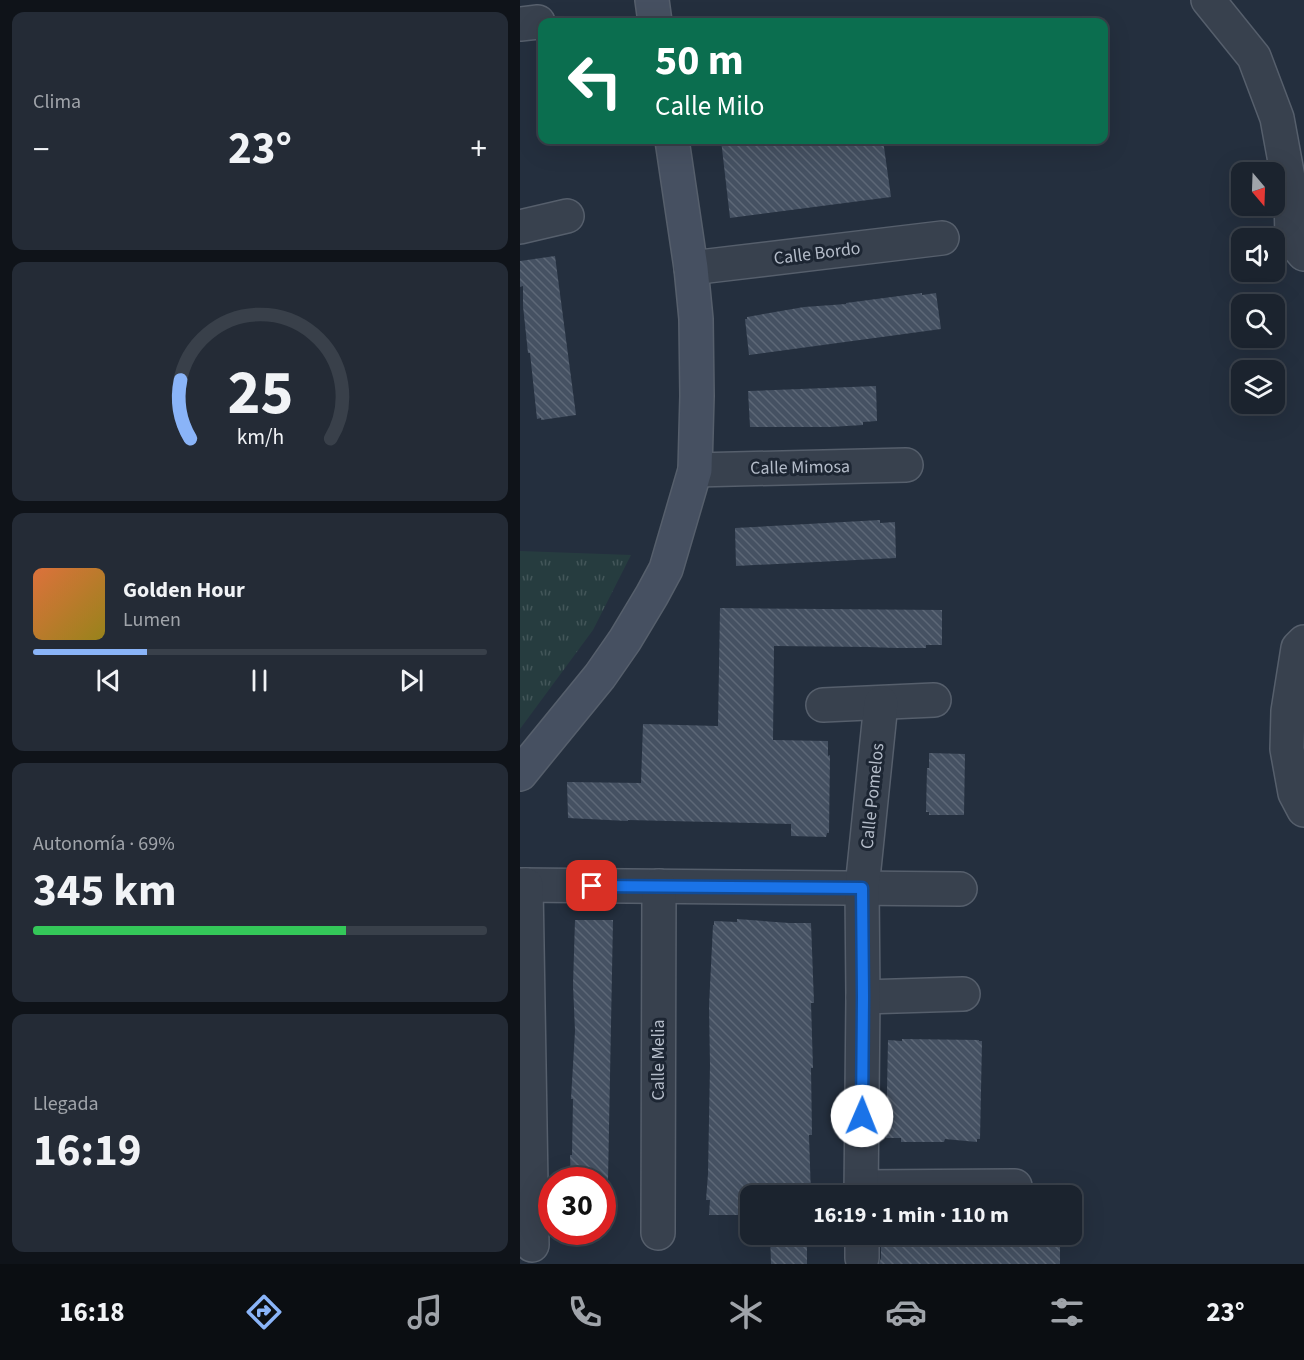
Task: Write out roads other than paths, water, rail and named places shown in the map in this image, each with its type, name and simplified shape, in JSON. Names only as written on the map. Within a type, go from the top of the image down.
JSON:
[{"type":"street","points":[[652,0],[654,18]]},
{"type":"street","points":[[1208,0],[1254,57],[1277,118],[1291,194],[1292,240],[1303,254]]},
{"type":"street","points":[[520,774],[600,676],[625,640],[652,594],[666,569],[695,470],[696,320],[691,268],[673,144]]},
{"type":"street","points":[[520,226],[567,216]]},
{"type":"street","name":"Calle Bordo","points":[[691,268],[942,238]]},
{"type":"street","name":"Calle Mimosa","points":[[695,470],[906,465]]},
{"type":"street","points":[[1303,642],[1298,648],[1288,711],[1287,749],[1295,793],[1303,810]]},
{"type":"street","points":[[823,705],[934,700]]},
{"type":"street","name":"Calle Pomelos","points":[[861,1185],[862,888],[881,703]]},
{"type":"street","points":[[532,1245],[525,1144],[523,885],[960,889]]},
{"type":"street","name":"Calle Melia","points":[[658,1233],[659,886]]},
{"type":"street","points":[[863,997],[963,994]]}]
